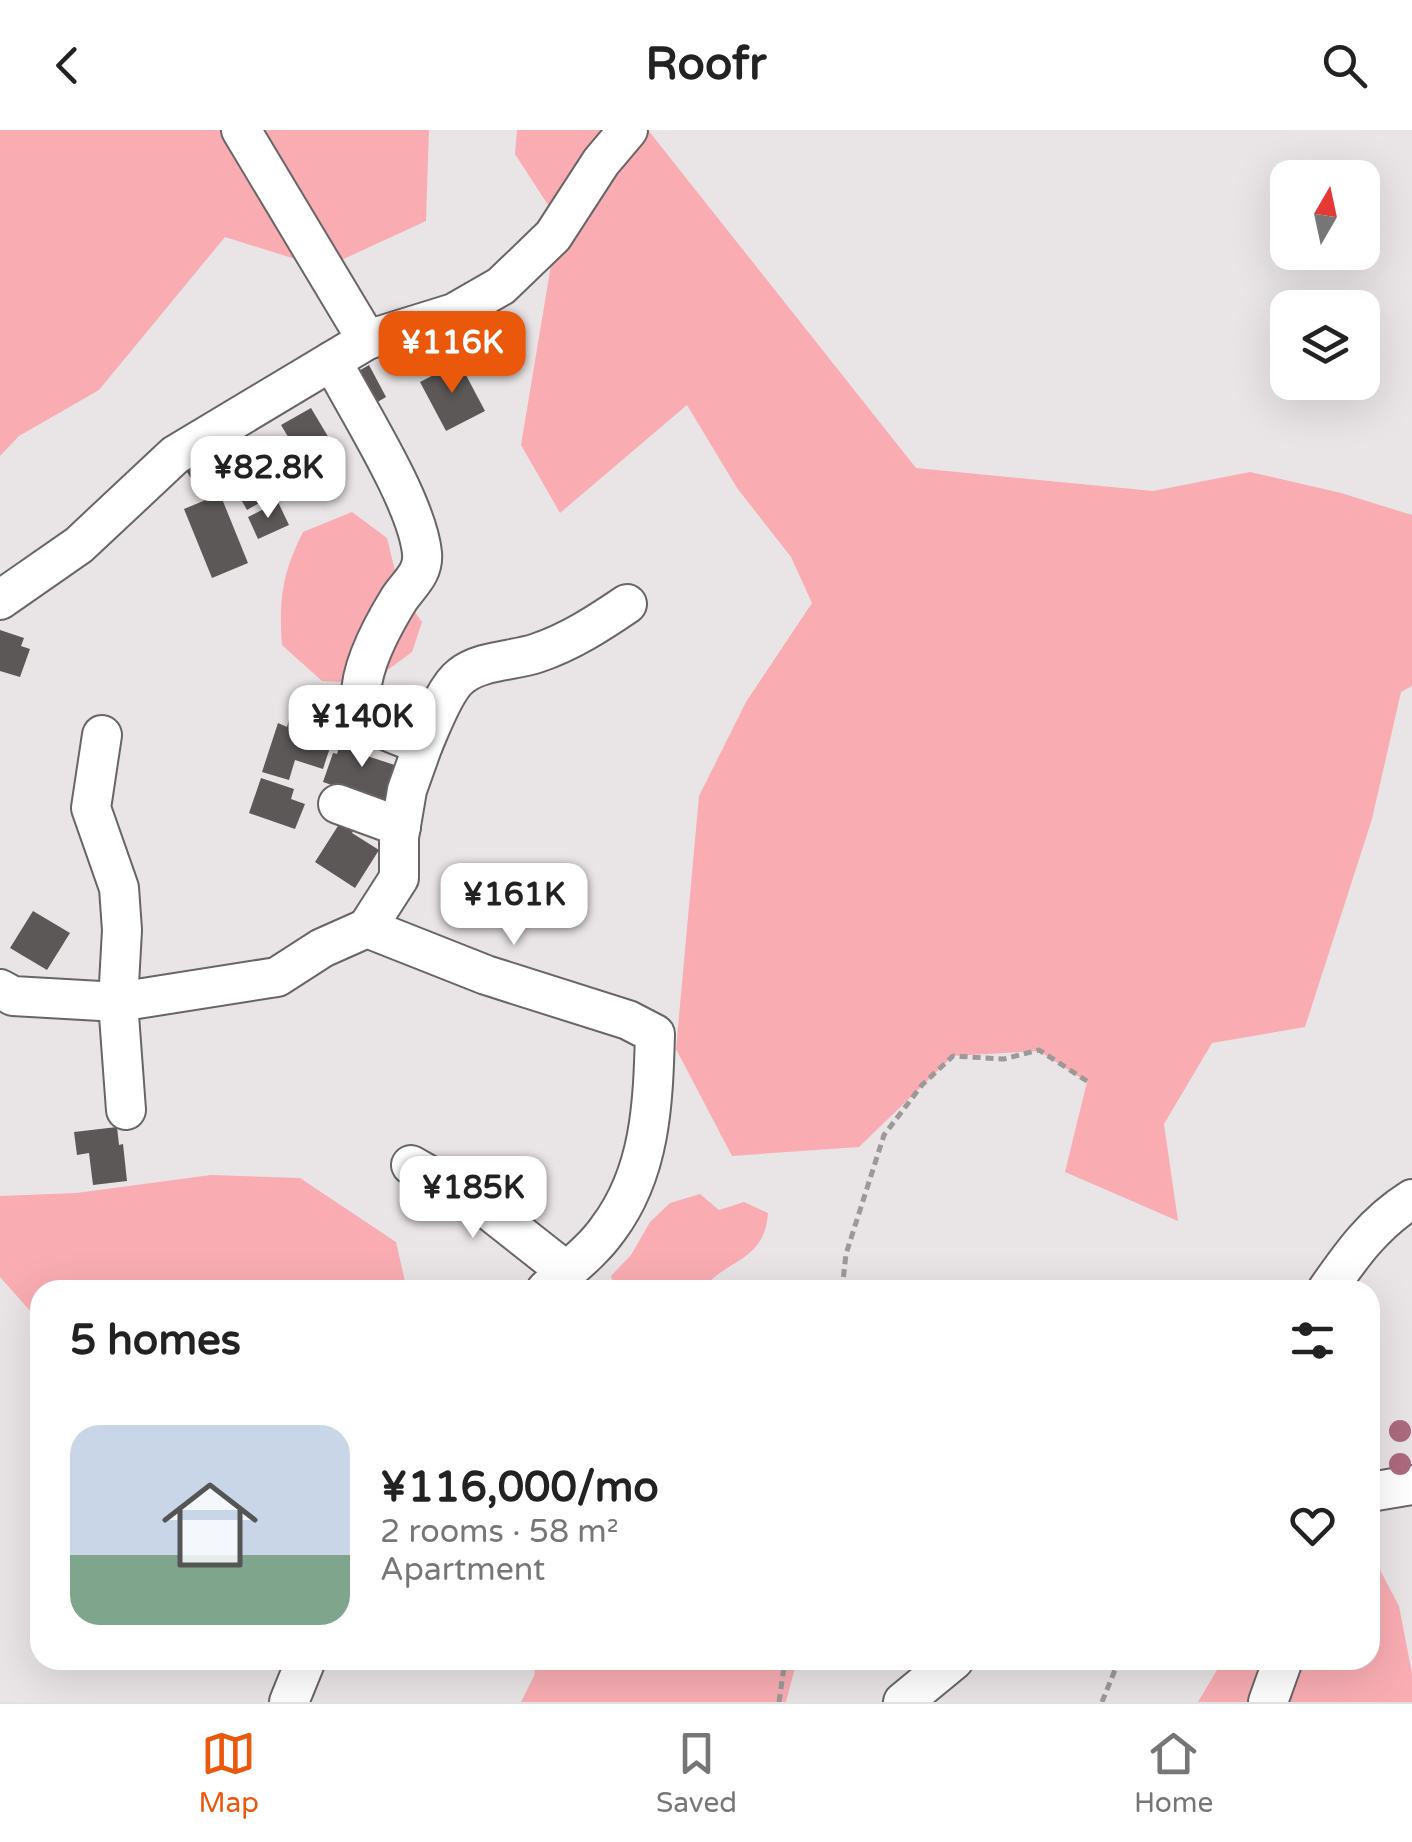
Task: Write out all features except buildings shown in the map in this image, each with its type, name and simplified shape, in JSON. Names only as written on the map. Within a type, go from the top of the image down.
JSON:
[{"type":"street","points":[[241,130],[367,340]]},
{"type":"street","points":[[0,600],[79,545],[174,455],[367,340],[454,313],[501,286],[552,236],[601,162],[628,130]]},
{"type":"street","points":[[332,360],[404,496],[422,551],[422,570],[400,598],[363,669],[364,708],[372,722],[423,745]]},
{"type":"street","points":[[0,988],[12,996],[118,1002],[277,977],[322,948],[367,928],[399,878],[407,790],[438,710],[460,676],[536,654],[585,632],[627,604]]},
{"type":"street","points":[[102,735],[91,808],[119,888],[122,930],[118,1002],[126,1110]]},
{"type":"street","points":[[338,804],[401,827]]},
{"type":"street","points":[[367,928],[486,975],[628,1020],[655,1034],[654,1097],[642,1165],[608,1230],[556,1280],[485,1207],[411,1165]]},
{"type":"street","points":[[1334,1280],[1386,1215],[1412,1199]]},
{"type":"street","points":[[1380,1490],[1412,1485]]},
{"type":"street","points":[[288,1702],[302,1670]]},
{"type":"street","points":[[903,1702],[942,1670]]},
{"type":"street","points":[[1268,1702],[1279,1670]]},
{"type":"path","points":[[843,1280],[846,1254],[884,1136],[922,1085],[953,1056],[1004,1058],[1039,1050],[1087,1081]]},
{"type":"path","points":[[779,1702],[783,1670]]},
{"type":"path","points":[[1102,1702],[1115,1670]]},
{"type":"shaded area","points":[[0,130],[429,130],[426,221],[324,268],[225,237],[99,390],[19,436],[0,456]]},
{"type":"shaded area","points":[[517,130],[607,130],[550,208],[515,154]]},
{"type":"shaded area","points":[[648,130],[916,468],[1153,491],[1250,472],[1341,493],[1412,515],[1412,686],[1401,692],[1372,819],[1305,1027],[1212,1043],[1164,1124],[1178,1221],[1065,1172],[1087,1082],[1039,1051],[953,1056],[859,1147],[732,1156],[676,1049],[699,796],[746,702],[812,603],[791,557],[737,488],[687,405],[560,513],[521,445],[551,265]]},
{"type":"shaded area","points":[[352,512],[387,538],[400,591],[422,622],[412,652],[370,683],[322,681],[282,645],[284,587],[303,532]]},
{"type":"shaded area","points":[[211,1175],[300,1178],[396,1242],[405,1280],[30,1280],[30,1311],[0,1277],[0,1196],[76,1193]]},
{"type":"shaded area","points":[[700,1194],[719,1210],[744,1202],[768,1213],[760,1241],[752,1251],[711,1280],[612,1280],[611,1276],[631,1255],[650,1222],[670,1203]]},
{"type":"shaded area","points":[[1380,1570],[1399,1606],[1412,1674],[1412,1702],[1198,1702],[1217,1670],[1380,1670]]},
{"type":"shaded area","points":[[535,1670],[794,1670],[786,1702],[521,1702]]}]
